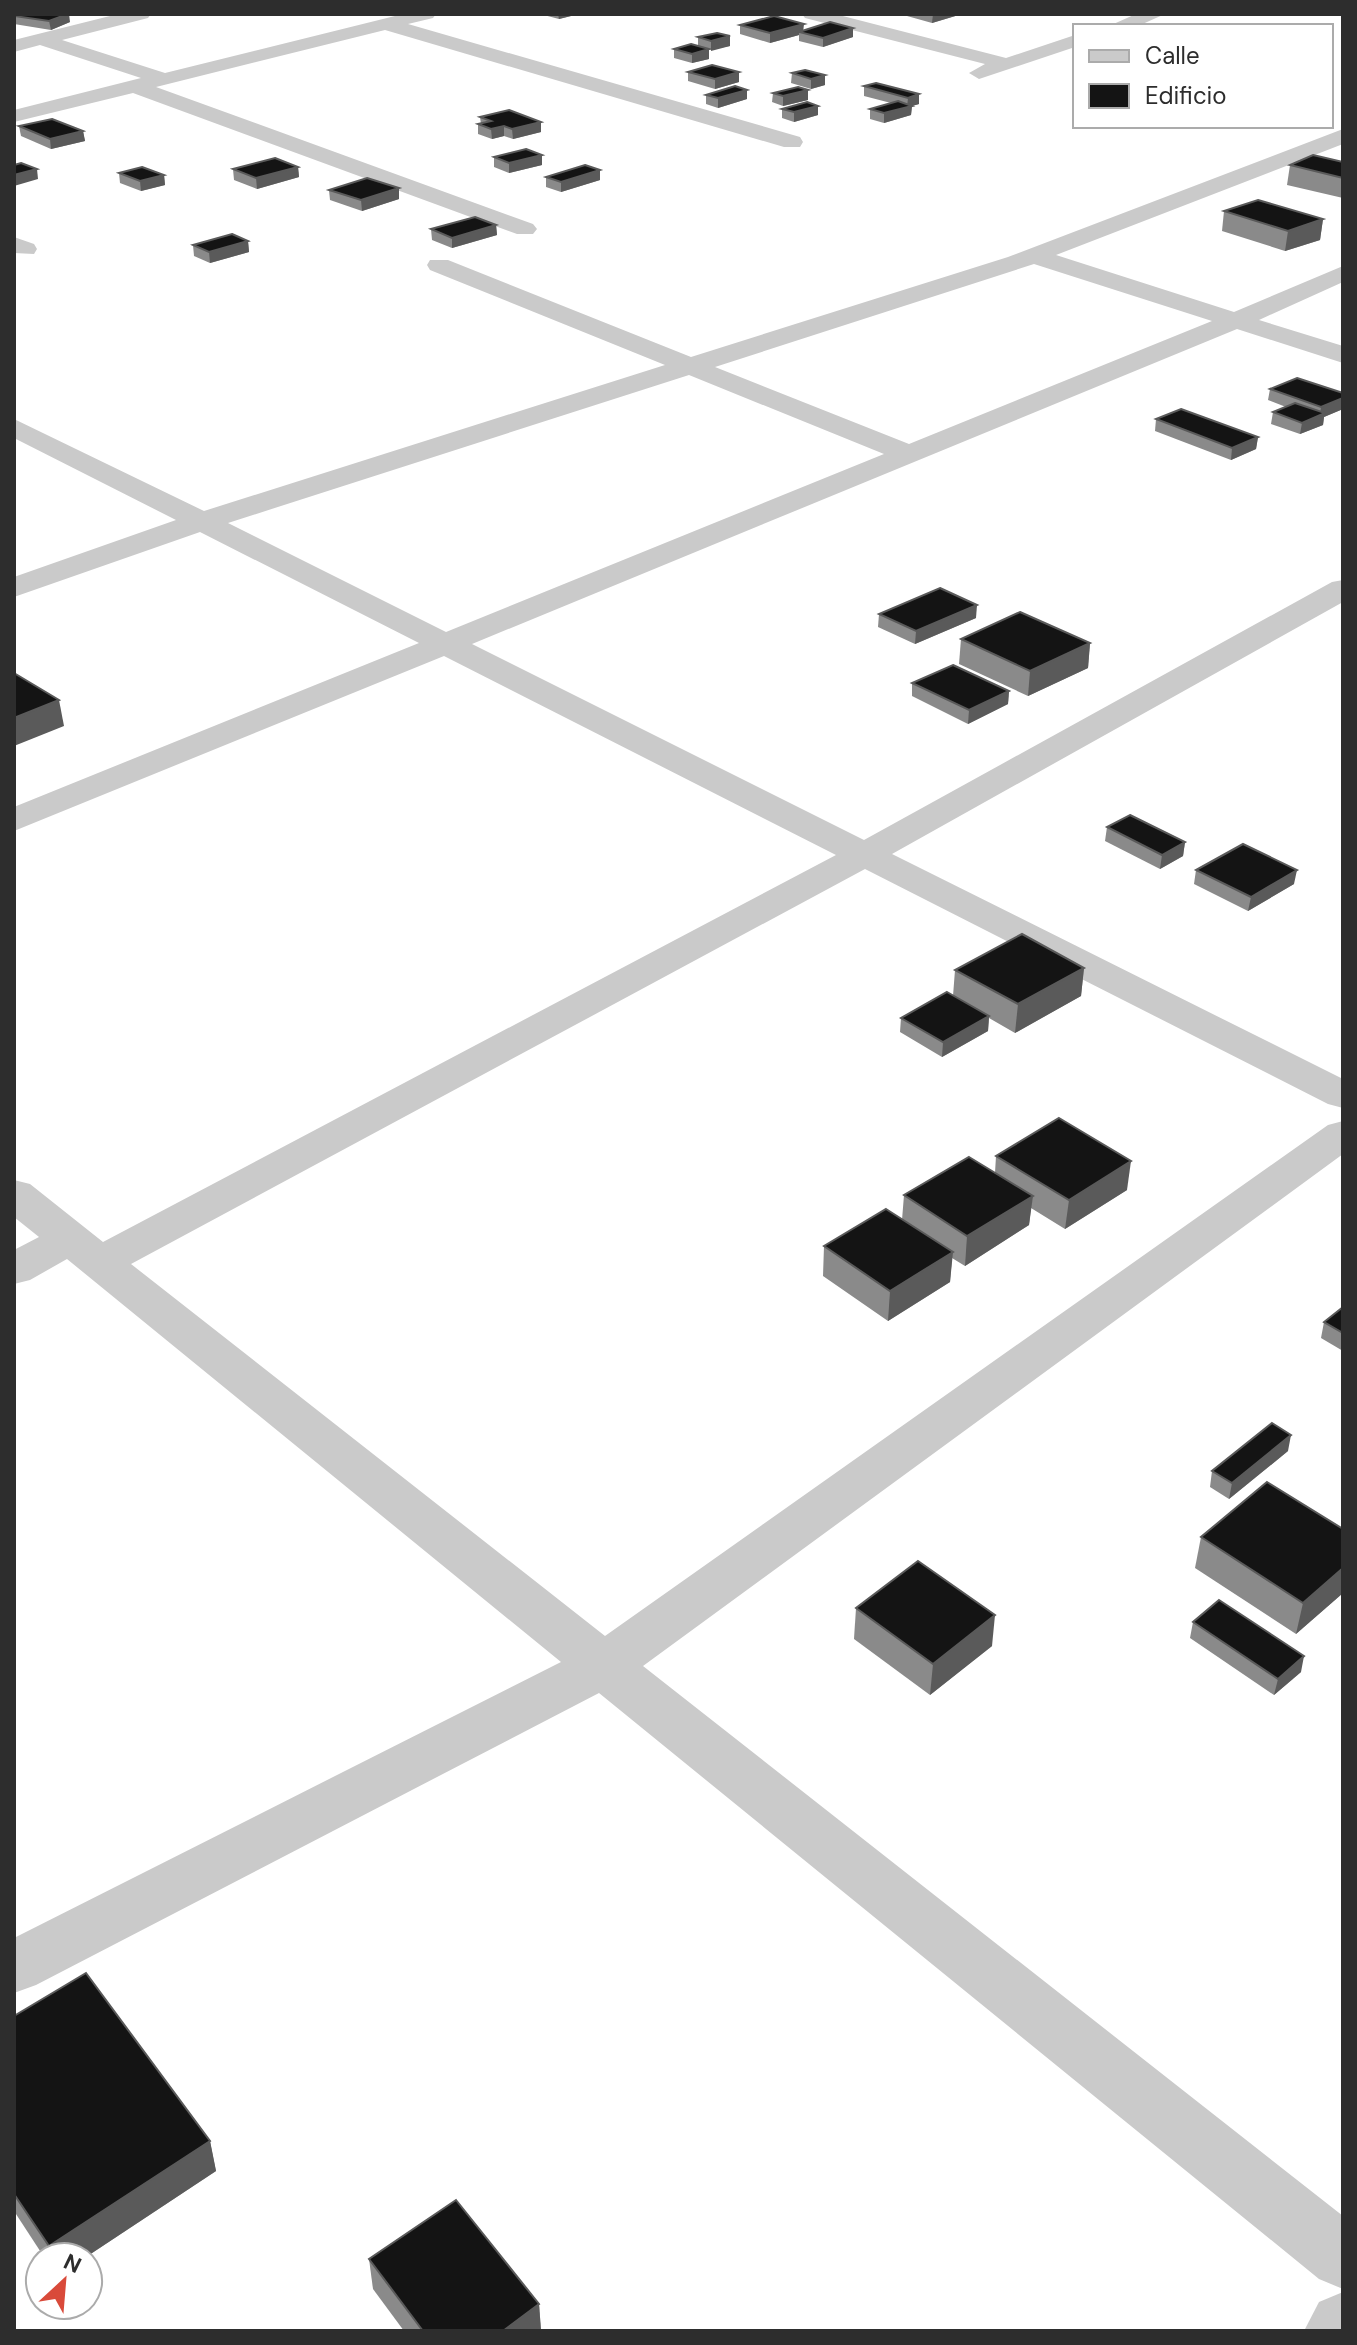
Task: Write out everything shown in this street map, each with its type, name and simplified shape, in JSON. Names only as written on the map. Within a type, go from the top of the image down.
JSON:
[{"type":"street","points":[[14,46],[141,14]]},
{"type":"street","points":[[14,116],[426,14]]},
{"type":"street","points":[[812,14],[1007,64]]},
{"type":"street","points":[[1125,24],[1155,14]]},
{"type":"street","points":[[386,24],[792,142]]},
{"type":"street","points":[[40,39],[164,79]]},
{"type":"street","points":[[961,79],[1073,42]]},
{"type":"street","points":[[134,86],[525,229]]},
{"type":"street","points":[[14,588],[202,521],[1025,259],[1343,136]]},
{"type":"street","points":[[1025,259],[1343,355]]},
{"type":"street","points":[[439,265],[908,454]]},
{"type":"street","points":[[14,820],[1235,321],[1343,273]]},
{"type":"street","points":[[14,427],[1343,1095]]},
{"type":"street","points":[[14,1269],[84,1251],[865,854],[1343,589]]},
{"type":"street","points":[[14,1967],[601,1667],[1343,1134]]},
{"type":"street","points":[[14,1194],[601,1667],[1343,2257]]},
{"type":"street","points":[[1338,2331],[1343,2325]]},
{"type":"building","points":[[14,14],[68,14],[49,21]]},
{"type":"building","points":[[774,16],[804,24],[770,33],[740,25]]},
{"type":"building","points":[[830,22],[853,28],[823,38],[799,32]]},
{"type":"building","points":[[717,33],[730,36],[711,41],[698,37]]},
{"type":"building","points":[[691,44],[709,49],[692,54],[674,49]]},
{"type":"building","points":[[712,65],[739,72],[715,79],[688,72]]},
{"type":"building","points":[[805,70],[825,75],[811,79],[792,73]]},
{"type":"building","points":[[876,83],[919,94],[908,98],[864,86]]},
{"type":"building","points":[[735,86],[747,90],[718,98],[706,95]]},
{"type":"building","points":[[798,87],[808,90],[783,96],[773,93]]},
{"type":"building","points":[[898,101],[912,106],[884,113],[870,109]]},
{"type":"building","points":[[807,102],[818,106],[794,112],[782,109]]},
{"type":"building","points":[[509,110],[541,122],[512,129],[504,126],[491,129],[478,124],[491,121],[480,117]]},
{"type":"building","points":[[52,119],[83,131],[50,139],[19,126]]},
{"type":"building","points":[[526,149],[542,155],[509,163],[494,157]]},
{"type":"building","points":[[1313,155],[1343,162],[1343,178],[1290,165]]},
{"type":"building","points":[[275,158],[298,167],[256,178],[233,169]]},
{"type":"building","points":[[21,163],[37,169],[14,175],[14,165]]},
{"type":"building","points":[[585,165],[600,170],[561,182],[546,177]]},
{"type":"building","points":[[142,167],[164,175],[140,181],[119,173]]},
{"type":"building","points":[[367,178],[399,188],[361,200],[329,190]]},
{"type":"building","points":[[1258,200],[1323,219],[1288,231],[1224,211]]},
{"type":"building","points":[[475,217],[496,225],[452,238],[431,229]]},
{"type":"building","points":[[232,234],[248,241],[209,252],[193,245]]},
{"type":"building","points":[[1297,378],[1343,393],[1343,398],[1321,407],[1270,389]]},
{"type":"building","points":[[1295,403],[1325,413],[1302,423],[1273,412]]},
{"type":"building","points":[[1181,409],[1258,437],[1232,448],[1156,419]]},
{"type":"building","points":[[940,588],[977,605],[916,631],[879,614]]},
{"type":"building","points":[[1020,612],[1090,643],[1030,671],[961,639]]},
{"type":"building","points":[[953,665],[1009,691],[969,710],[912,683]]},
{"type":"building","points":[[14,673],[59,700],[14,718]]},
{"type":"building","points":[[1130,815],[1185,842],[1162,855],[1107,827]]},
{"type":"building","points":[[1243,844],[1297,870],[1251,897],[1196,870]]},
{"type":"building","points":[[1022,934],[1084,968],[1018,1004],[955,970]]},
{"type":"building","points":[[947,992],[989,1016],[943,1042],[901,1018]]},
{"type":"building","points":[[1059,1118],[1131,1161],[1069,1200],[996,1156]]},
{"type":"building","points":[[969,1157],[1033,1196],[967,1236],[904,1195]]},
{"type":"building","points":[[886,1209],[953,1252],[890,1291],[824,1246]]},
{"type":"building","points":[[1343,1307],[1343,1333],[1324,1322]]},
{"type":"building","points":[[1272,1423],[1291,1435],[1232,1483],[1212,1471]]},
{"type":"building","points":[[1267,1482],[1343,1529],[1343,1568],[1303,1603],[1201,1537]]},
{"type":"building","points":[[918,1561],[995,1615],[933,1664],[856,1608]]},
{"type":"building","points":[[1219,1600],[1304,1656],[1278,1679],[1193,1622]]},
{"type":"building","points":[[86,1973],[210,2141],[57,2241],[46,2241],[14,2194],[14,2016]]},
{"type":"building","points":[[456,2200],[539,2304],[503,2331],[423,2331],[369,2259]]}]
